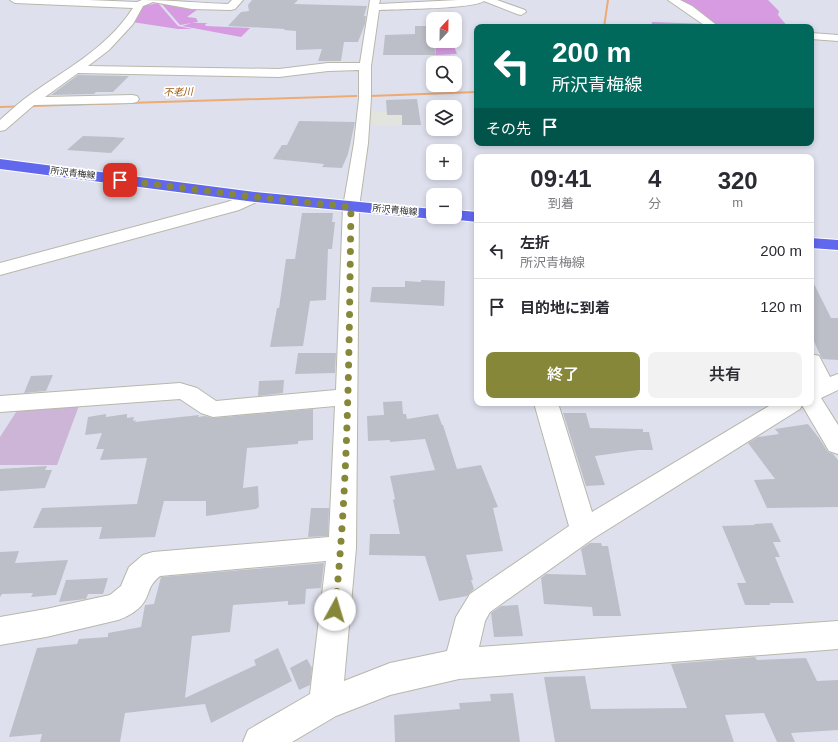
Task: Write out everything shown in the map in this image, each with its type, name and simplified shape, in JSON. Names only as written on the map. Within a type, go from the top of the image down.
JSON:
[{"type":"main road","name":"所沢青梅線","points":[[0,164],[255,197],[426,213]]},
{"type":"main road","points":[[462,216],[474,217]]},
{"type":"main road","points":[[814,243],[838,245]]},
{"type":"street","points":[[15,0],[138,5],[150,0]]},
{"type":"street","points":[[156,0],[192,6],[234,4]]},
{"type":"street","points":[[325,704],[342,548],[351,207],[361,143],[365,96],[365,66],[374,3],[451,4],[479,0]]},
{"type":"street","points":[[488,0],[520,12]]},
{"type":"street","points":[[673,0],[688,8],[710,24]]},
{"type":"street","points":[[0,127],[28,104],[105,48],[129,22],[138,8],[138,5]]},
{"type":"street","points":[[814,36],[838,38]]},
{"type":"street","points":[[76,69],[279,73],[328,67],[365,66]]},
{"type":"street","points":[[28,104],[132,99]]},
{"type":"street","points":[[0,270],[233,206],[255,197]]},
{"type":"street","points":[[814,370],[838,445]]},
{"type":"street","points":[[0,404],[180,391],[186,391],[207,407],[213,409],[347,397]]},
{"type":"street","points":[[547,406],[584,530]]},
{"type":"street","points":[[459,664],[470,617],[480,603],[584,530],[787,406]]},
{"type":"street","points":[[0,631],[46,623],[118,607],[134,594],[139,576],[153,564],[342,548]]},
{"type":"street","points":[[260,742],[325,704],[390,679],[459,664],[838,635]]},
{"type":"shaded area","points":[[676,0],[768,0],[779,11],[778,15],[786,24],[713,24],[708,20],[709,19]]},
{"type":"shaded area","points":[[158,3],[178,26],[192,29],[178,29],[132,22],[143,6]]},
{"type":"shaded area","points":[[161,3],[201,7],[187,17],[196,18],[198,22],[180,25]]},
{"type":"shaded area","points":[[652,22],[708,24],[652,24]]},
{"type":"shaded area","points":[[192,23],[208,23],[205,24],[206,26],[250,28],[241,37],[182,26]]},
{"type":"shaded area","points":[[435,48],[455,48],[457,54],[436,55]]},
{"type":"shaded area","points":[[370,112],[419,112],[421,125],[369,125]]},
{"type":"shaded area","points":[[80,403],[57,465],[0,465],[0,437],[20,406]]},
{"type":"building","points":[[252,0],[298,0],[294,4],[367,6],[364,16],[366,16],[365,24],[358,42],[344,42],[341,61],[318,61],[322,49],[296,50],[296,31],[228,26],[241,12],[249,11],[248,5]]},
{"type":"building","points":[[415,26],[426,26],[426,48],[434,48],[436,55],[383,55],[385,35],[415,34]]},
{"type":"building","points":[[78,75],[129,76],[113,92],[51,95]]},
{"type":"building","points":[[417,99],[421,125],[402,125],[402,115],[387,115],[386,100]]},
{"type":"building","points":[[299,121],[355,122],[348,154],[342,168],[322,167],[324,164],[273,159],[282,145],[287,145]]},
{"type":"building","points":[[83,136],[125,138],[111,153],[67,150]]},
{"type":"building","points":[[302,213],[333,213],[332,222],[335,222],[332,249],[328,249],[326,300],[310,301],[303,346],[270,347],[277,308],[279,308],[286,259],[295,259]]},
{"type":"building","points":[[421,280],[445,281],[444,306],[370,302],[372,287],[405,287],[405,281],[421,282]]},
{"type":"building","points":[[814,284],[831,318],[838,318],[838,360],[822,359],[814,342]]},
{"type":"building","points":[[298,353],[336,353],[335,373],[295,374]]},
{"type":"building","points":[[53,375],[46,391],[24,393],[31,376]]},
{"type":"building","points":[[284,380],[283,393],[258,396],[259,381]]},
{"type":"building","points":[[402,401],[403,414],[406,414],[407,419],[438,414],[457,469],[481,465],[498,507],[493,508],[503,551],[466,555],[474,589],[467,596],[439,601],[425,556],[369,555],[370,534],[400,534],[390,476],[435,470],[425,439],[390,442],[390,440],[368,441],[367,416],[384,415],[383,402]]},
{"type":"building","points":[[313,409],[313,440],[298,441],[298,444],[247,448],[243,488],[258,486],[259,507],[256,509],[206,516],[206,501],[164,501],[155,537],[99,539],[102,527],[33,528],[42,508],[137,504],[147,458],[100,460],[104,449],[96,449],[102,433],[85,435],[88,417],[106,414],[106,417],[127,414],[127,418],[134,417],[133,421],[136,420],[135,422],[199,415],[198,417],[205,416],[213,418]]},
{"type":"building","points":[[563,413],[586,413],[590,428],[643,429],[643,432],[649,432],[653,450],[638,450],[595,456],[605,485],[586,486]]},
{"type":"building","points":[[808,424],[828,452],[833,454],[838,460],[838,507],[767,508],[754,480],[775,479],[748,443],[758,437],[779,434],[775,429]]},
{"type":"building","points":[[47,466],[45,470],[52,470],[45,488],[0,491],[0,469]]},
{"type":"building","points":[[311,508],[329,508],[328,536],[308,537]]},
{"type":"building","points":[[772,523],[781,542],[773,542],[780,557],[775,557],[794,603],[745,605],[737,583],[746,583],[722,526]]},
{"type":"building","points":[[590,543],[601,543],[602,546],[608,546],[621,616],[593,616],[592,607],[544,604],[541,578],[546,574],[586,575],[581,549]]},
{"type":"building","points":[[19,551],[15,563],[68,560],[56,595],[31,597],[33,593],[2,594],[0,597],[0,552]]},
{"type":"building","points":[[324,563],[321,588],[306,589],[305,604],[288,605],[288,601],[233,605],[230,632],[192,636],[185,698],[256,665],[254,660],[278,648],[292,681],[211,723],[205,704],[125,713],[120,742],[40,742],[42,734],[9,737],[37,648],[77,644],[79,639],[108,637],[108,633],[141,627],[145,605],[154,604],[161,577]]},
{"type":"building","points":[[108,578],[103,594],[88,594],[86,599],[59,602],[66,580]]},
{"type":"building","points":[[518,605],[523,636],[494,637],[491,613],[501,606]]},
{"type":"building","points":[[755,657],[757,660],[806,658],[817,681],[838,680],[838,730],[791,733],[795,742],[777,742],[764,713],[725,715],[734,742],[555,742],[544,677],[585,676],[591,709],[687,708],[671,664]]},
{"type":"building","points":[[307,659],[312,668],[310,685],[299,690],[290,668]]},
{"type":"building","points":[[513,693],[520,742],[395,742],[394,715],[460,709],[459,703],[491,701],[490,694]]},
{"type":"waterway","name":"不老川","points":[[604,24],[608,0]]},
{"type":"waterway","name":"不老川","points":[[370,96],[474,92]]},
{"type":"waterway","name":"不老川","points":[[0,107],[356,96]]},
{"type":"route","points":[[120,180],[255,197],[351,207],[342,548],[335,610]]}]
